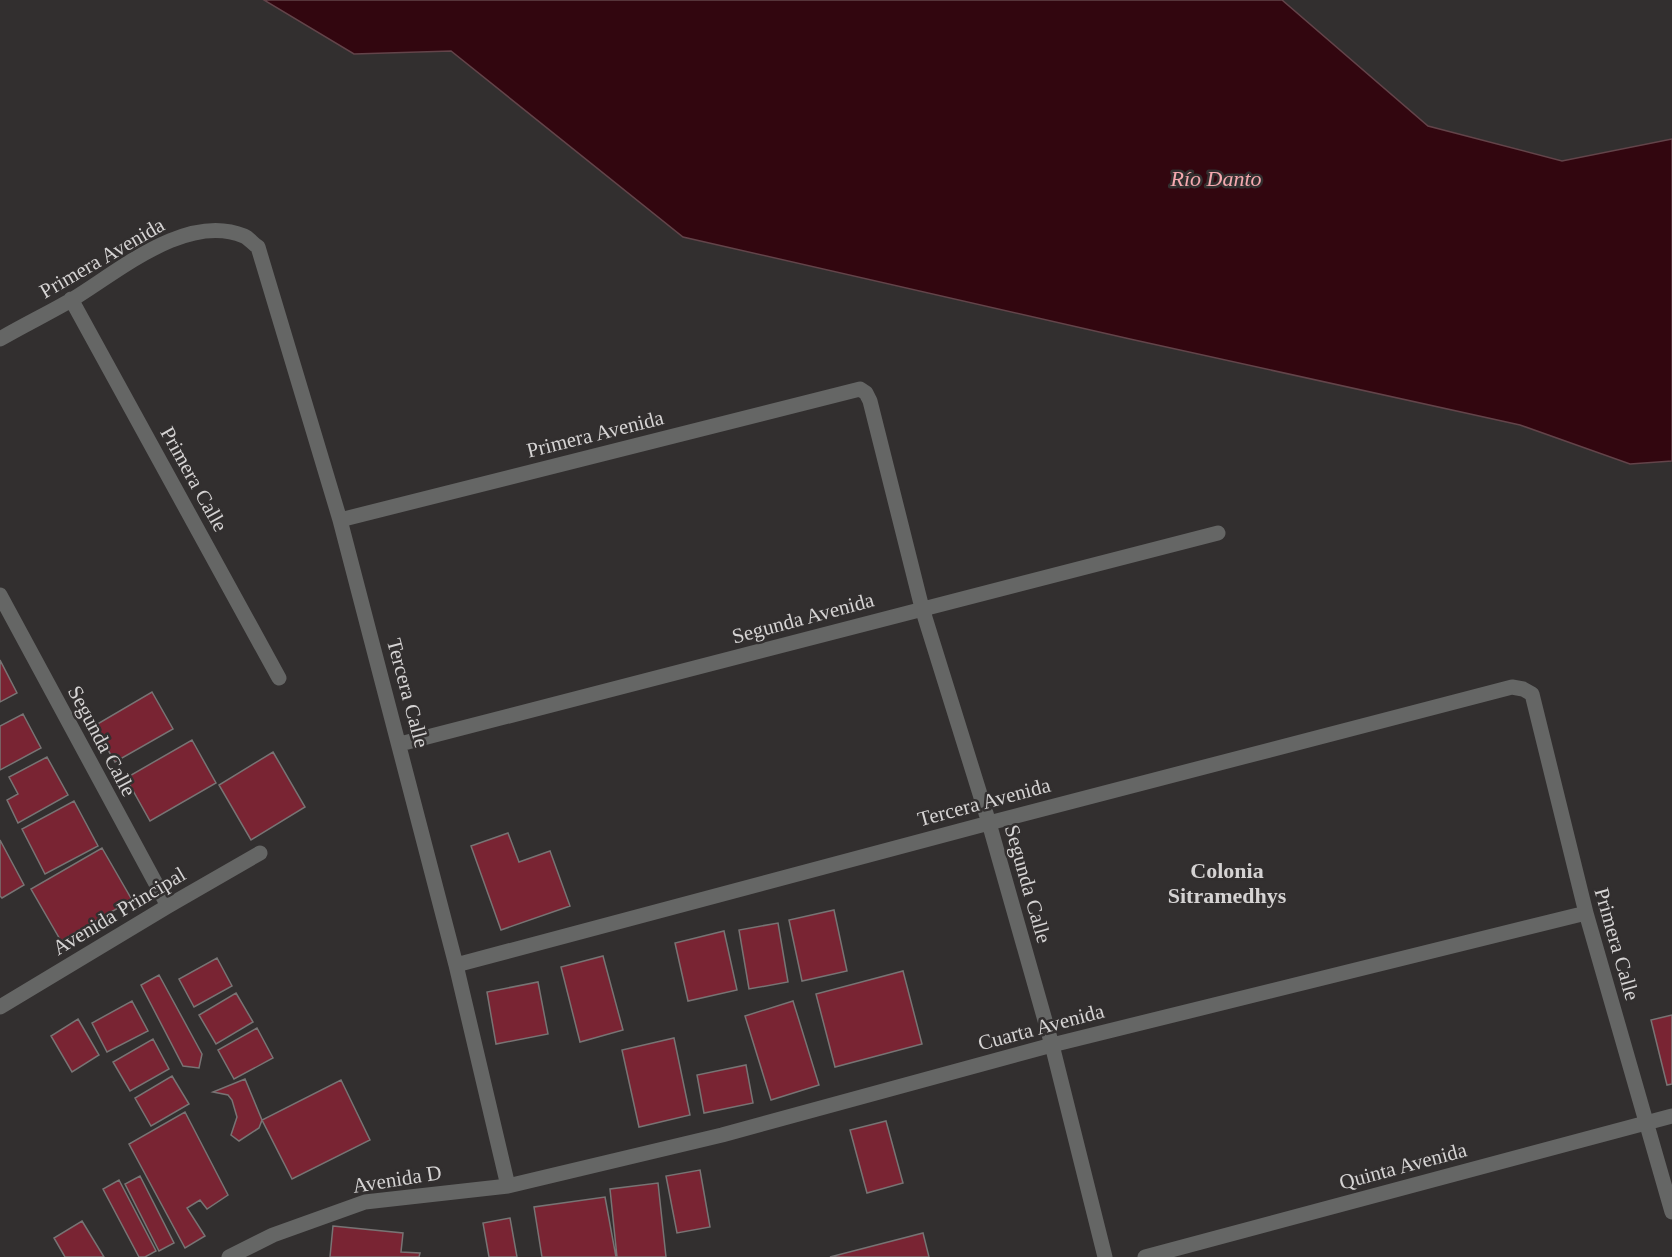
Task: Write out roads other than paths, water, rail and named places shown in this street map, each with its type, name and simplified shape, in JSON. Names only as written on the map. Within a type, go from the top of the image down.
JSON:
[{"type":"street","name":"Primera Avenida","points":[[0,339],[173,238],[211,230],[229,232]]},
{"type":"street","name":"Tercera Calle","points":[[229,232],[246,236],[258,248],[340,520],[456,965],[508,1186]]},
{"type":"street","name":"Primera Calle","points":[[72,299],[279,678]]},
{"type":"street","name":"Primera Avenida","points":[[340,520],[860,389]]},
{"type":"street","name":"Segunda Calle","points":[[860,389],[866,393],[870,401],[922,608],[989,823],[1052,1045],[1105,1257]]},
{"type":"street","name":"Segunda Avenida","points":[[400,744],[1218,533]]},
{"type":"street","name":"Segunda Calle","points":[[0,595],[168,906]]},
{"type":"street","name":"Tercera Avenida","points":[[456,965],[1512,687],[1523,689]]},
{"type":"street","name":"Primera Calle","points":[[1523,689],[1532,694],[1586,913],[1672,1212]]},
{"type":"street","name":"Avenida Principal","points":[[0,1007],[260,853]]},
{"type":"street","name":"Cuarta Avenida","points":[[508,1186],[722,1135],[1052,1045],[1586,913]]},
{"type":"street","name":"Quinta Avenida","points":[[1145,1257],[1672,1116]]},
{"type":"street","name":"Avenida D","points":[[230,1257],[273,1236],[365,1202],[508,1186]]},
{"type":"water","name":"Río Danto","points":[[264,0],[1282,0],[1428,126],[1562,161],[1672,139],[1672,461],[1630,464],[1520,425],[683,237],[451,51],[354,54]]},
{"type":"district","name":"Colonia Sitramedhys","points":[[1227,882]]}]
